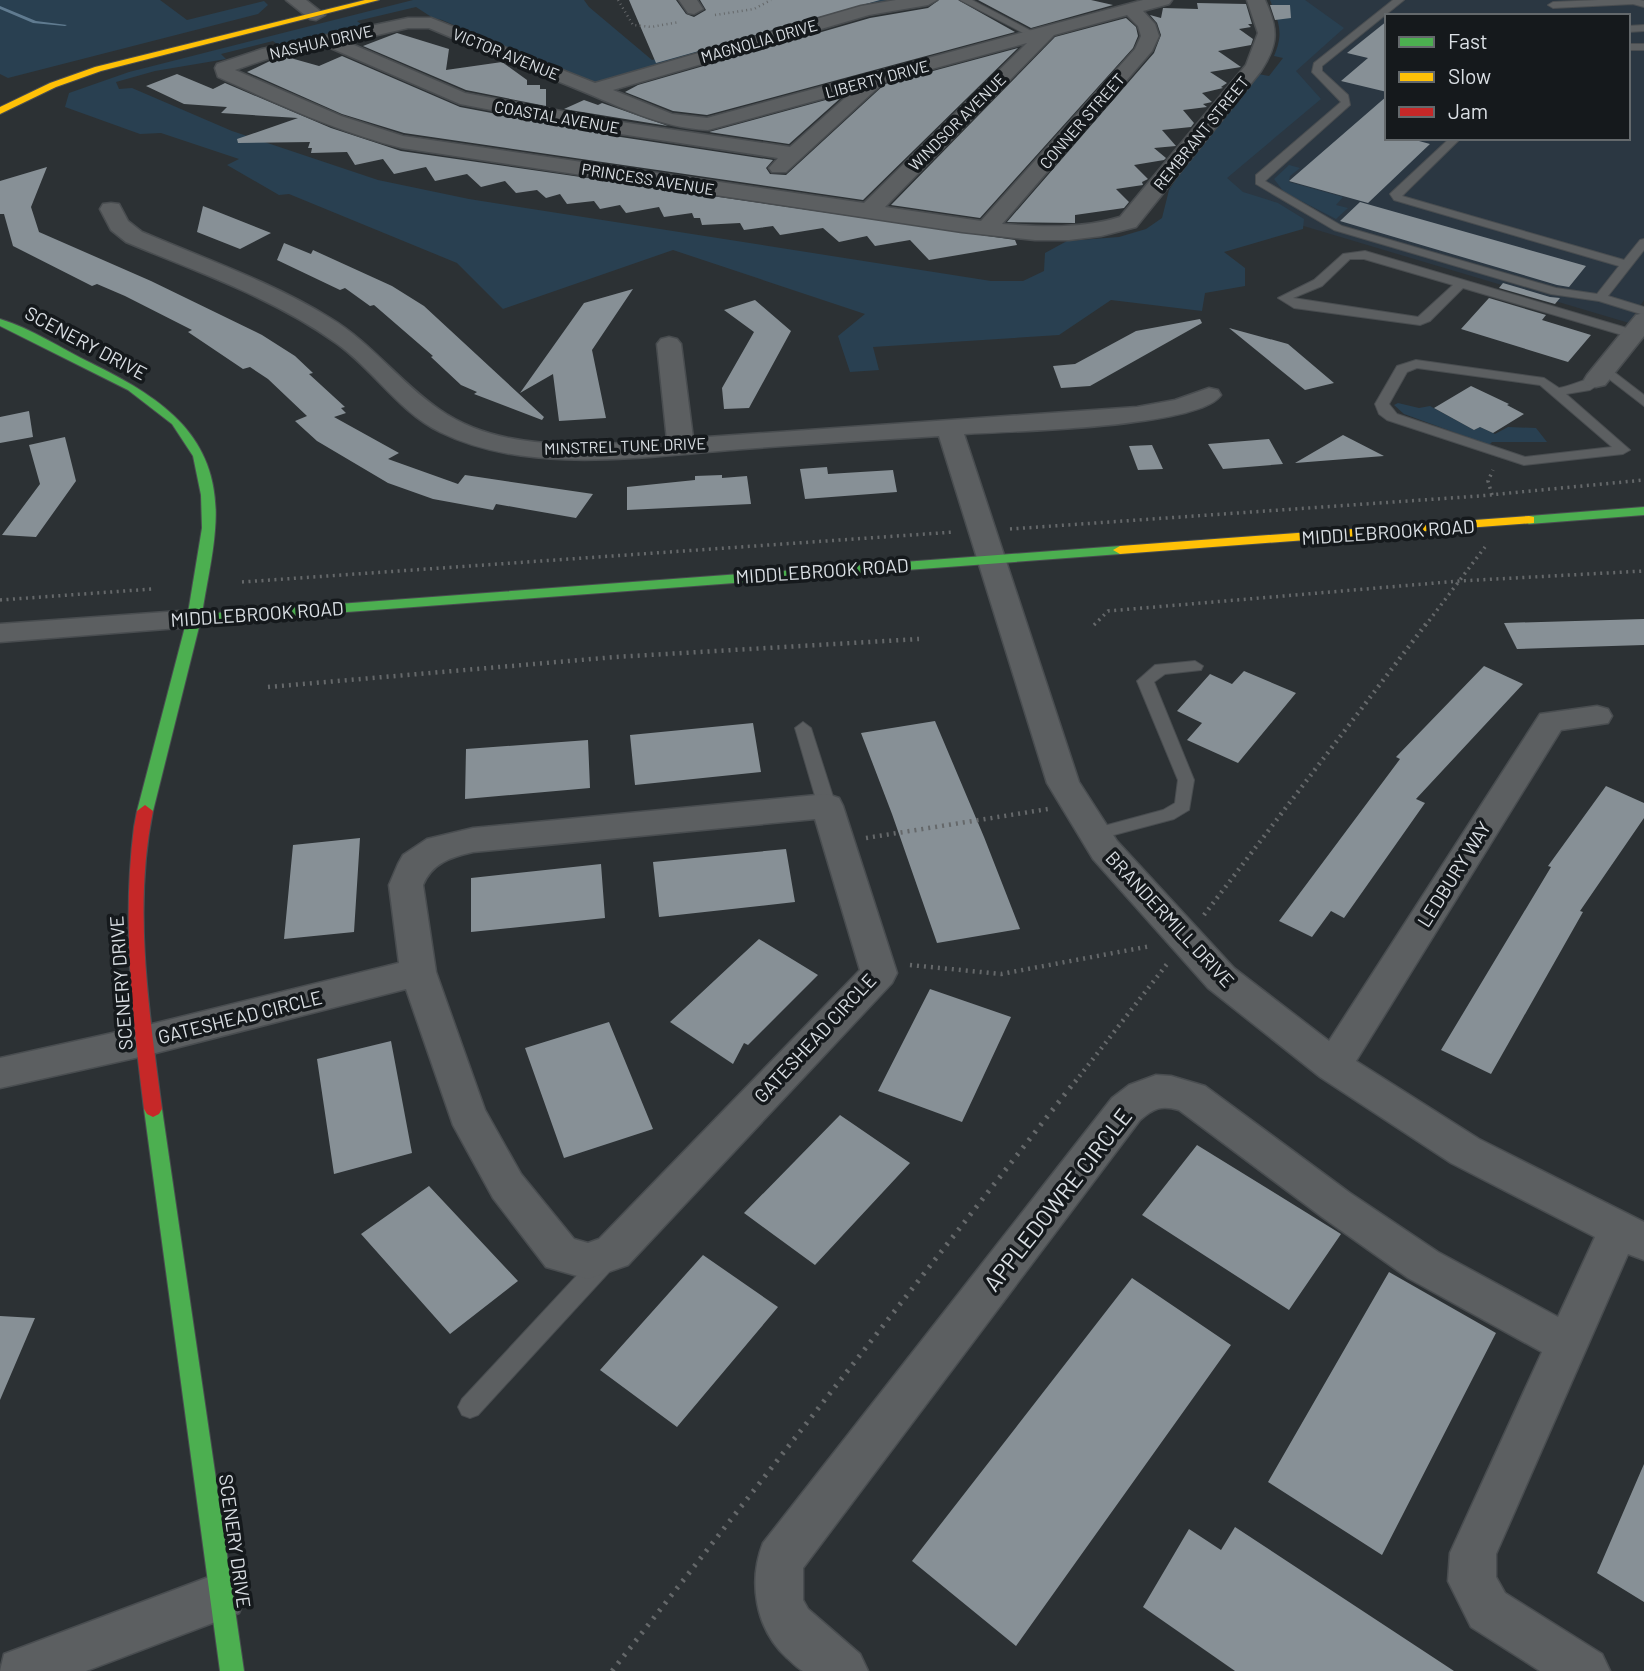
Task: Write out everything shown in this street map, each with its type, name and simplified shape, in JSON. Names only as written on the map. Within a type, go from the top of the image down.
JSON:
[{"type":"street","points":[[295,0],[316,15]]},
{"type":"street","points":[[0,111],[53,85],[98,69],[375,0]]},
{"type":"street","name":"MAGNOLIA DRIVE","points":[[592,90],[867,10],[928,0]]},
{"type":"street","name":"LIBERTY DRIVE","points":[[592,90],[665,118],[700,125],[716,123],[1163,0]]},
{"type":"street","name":"REMBRANT STREET","points":[[1088,233],[1113,229],[1128,222],[1254,67],[1267,41],[1268,27],[1256,0]]},
{"type":"street","name":"CONNER STREET","points":[[988,227],[1143,51],[1150,36],[1146,24],[1132,10]]},
{"type":"street","name":"VICTOR AVENUE","points":[[420,22],[443,28],[592,90]]},
{"type":"street","name":"NASHUA DRIVE","points":[[224,68],[262,55],[420,22]]},
{"type":"street","name":"WINDSOR AVENUE","points":[[868,211],[1041,34]]},
{"type":"street","name":"COASTAL AVENUE","points":[[330,41],[434,89],[471,101],[614,127],[795,153]]},
{"type":"street","name":"PRINCESS AVENUE","points":[[224,68],[225,73],[381,137],[868,211],[988,227],[1062,234],[1088,233]]},
{"type":"street","points":[[750,194],[878,78]]},
{"type":"street","name":"MINSTREL TUNE DRIVE","points":[[111,209],[120,225],[134,237],[283,302],[323,324],[363,354],[414,405],[435,420],[465,433],[541,449],[588,450],[681,445],[1137,415],[1182,406],[1209,395]]},
{"type":"street","name":"SCENERY DRIVE","points":[[0,322],[132,387],[176,422],[199,456],[208,495],[209,528],[194,619],[141,829],[135,927],[144,1041],[232,1671]]},
{"type":"street","points":[[1600,374],[1638,327]]},
{"type":"street","points":[[669,344],[681,445]]},
{"type":"street","name":"BRANDERMILL DRIVE","points":[[949,428],[999,543],[1063,783],[1105,850],[1221,978],[1333,1066],[1465,1151],[1631,1237]]},
{"type":"street","name":"MIDDLEBROOK ROAD","points":[[0,633],[194,619],[999,543],[1503,524],[1644,511]]},
{"type":"street","name":"LEDBURY WAY","points":[[1333,1066],[1551,721],[1597,716]]},
{"type":"street","points":[[613,1252],[588,1262],[561,1254],[507,1186],[467,1114],[418,972],[406,885],[415,864],[439,848],[473,840],[827,806]]},
{"type":"street","name":"GATESHEAD CIRCLE","points":[[613,1252],[879,972],[827,806]]},
{"type":"street","name":"GATESHEAD CIRCLE","points":[[0,1073],[144,1041],[418,972]]},
{"type":"street","name":"APPLEDOWRE CIRCLE","points":[[843,1671],[809,1644],[783,1618],[776,1588],[780,1560],[1126,1109],[1144,1093],[1166,1090],[1191,1097],[1336,1206],[1423,1265],[1567,1344]]},
{"type":"street","points":[[1585,1671],[1488,1609],[1472,1581],[1473,1553],[1567,1344],[1631,1237]]},
{"type":"street","points":[[21,1671],[222,1596]]},
{"type":"lane","points":[[965,0],[1041,34]]},
{"type":"lane","points":[[1399,0],[1317,65],[1317,72],[1344,97],[1346,103],[1260,177],[1259,183],[1338,228],[1555,291],[1600,298],[1644,311]]},
{"type":"lane","points":[[1554,3],[1633,1],[1644,4]]},
{"type":"lane","points":[[1454,140],[1396,194],[1398,198],[1626,264]]},
{"type":"lane","points":[[1600,298],[1644,242]]},
{"type":"lane","points":[[1461,284],[1426,318],[1419,321],[1285,301],[1285,297],[1318,283],[1347,256],[1354,254],[1461,284],[1638,327]]},
{"type":"lane","points":[[1416,364],[1533,379],[1549,385],[1559,393],[1623,450],[1524,461],[1392,417],[1382,407],[1402,369],[1416,364]]},
{"type":"lane","points":[[1559,393],[1585,387],[1600,374],[1644,402]]},
{"type":"lane","points":[[1095,834],[1168,816],[1183,806],[1186,780],[1145,681],[1161,670],[1195,666]]},
{"type":"lane","points":[[803,728],[827,806]]},
{"type":"lane","points":[[470,1407],[613,1252]]},
{"type":"path","points":[[999,543],[1644,480]]},
{"type":"path","points":[[612,1671],[1186,939],[1503,524]]},
{"type":"path","points":[[242,582],[962,532]]},
{"type":"path","points":[[1094,625],[1108,611],[1459,580],[1644,571]]},
{"type":"path","points":[[0,600],[152,589]]},
{"type":"path","points":[[268,687],[615,657],[919,639]]},
{"type":"path","points":[[839,842],[1076,804]]},
{"type":"path","points":[[876,961],[1001,974],[1186,939]]},
{"type":"shaded area","points":[[0,0],[160,0],[187,20],[264,1],[268,5],[258,14],[8,78],[0,74]]},
{"type":"shaded area","points":[[413,0],[584,0],[652,60],[789,22],[848,0],[889,0],[593,85],[433,18],[416,7],[357,21],[366,28],[280,46],[273,41],[221,54],[226,59],[155,71],[116,82],[119,89],[132,88],[232,131],[378,180],[469,199],[991,281],[1023,281],[1044,271],[1045,253],[1067,241],[1119,237],[1146,229],[1162,218],[1169,190],[1190,158],[1258,74],[1269,76],[1283,58],[1274,56],[1279,41],[1279,28],[1270,0],[1305,0],[1344,28],[1296,71],[1321,99],[1227,178],[1243,192],[1278,203],[1304,219],[1303,229],[1224,252],[1245,268],[1245,286],[1205,293],[1202,311],[1111,300],[1059,335],[873,347],[879,370],[850,372],[838,336],[865,314],[673,250],[503,309],[457,263],[289,194],[279,195],[227,165],[239,159],[161,133],[140,134],[65,107],[69,93],[129,72]]},
{"type":"shaded area","points":[[1294,0],[1644,0],[1644,300],[1629,323],[1186,191],[1315,35]]},
{"type":"shaded area","points":[[1289,165],[1300,168],[1290,176],[1289,182],[1343,197],[1336,205],[1348,208],[1336,219],[1284,192],[1274,179]]},
{"type":"shaded area","points":[[1398,403],[1419,408],[1430,406],[1474,430],[1480,427],[1495,434],[1508,427],[1536,428],[1547,442],[1492,442],[1489,445],[1404,414],[1394,405]]},
{"type":"building","points":[[629,0],[676,0],[686,14],[694,17],[706,10],[700,0],[880,0],[656,63]]},
{"type":"building","points":[[939,0],[958,0],[1015,32],[707,115],[673,111],[625,92],[638,85],[870,18],[928,8]]},
{"type":"building","points":[[978,0],[1091,0],[1113,5],[1031,28]]},
{"type":"building","points":[[1197,3],[1246,4],[1252,24],[1248,24],[1251,27],[1239,29],[1253,39],[1251,45],[1218,51],[1241,67],[1210,72],[1227,83],[1221,87],[1223,88],[1202,93],[1212,102],[1203,104],[1207,107],[1183,110],[1194,123],[1191,127],[1162,130],[1176,146],[1154,148],[1166,158],[1164,160],[1134,165],[1148,179],[1142,182],[1143,185],[1116,189],[1129,202],[1124,208],[1075,215],[1075,223],[1007,222],[1154,53],[1161,35],[1157,23],[1150,15],[1161,18],[1163,8],[1198,9]]},
{"type":"building","points":[[1270,5],[1290,5],[1291,18],[1275,20]]},
{"type":"building","points":[[1126,18],[1136,27],[1138,36],[1133,48],[980,218],[891,205],[1055,37]]},
{"type":"building","points":[[1385,23],[1385,92],[1341,81],[1368,58],[1347,53]]},
{"type":"building","points":[[397,33],[449,49],[446,70],[502,62],[527,80],[527,85],[540,85],[540,89],[546,89],[546,106],[466,90],[363,46]]},
{"type":"building","points":[[1018,48],[863,200],[404,133],[342,114],[247,72],[270,61],[287,57],[319,66],[342,56],[460,107],[614,136],[773,160],[766,168],[770,174],[786,175],[885,84]]},
{"type":"building","points":[[177,74],[213,89],[225,83],[331,128],[401,151],[1015,240],[1017,245],[929,260],[910,240],[875,246],[867,236],[839,242],[823,228],[780,235],[773,226],[744,230],[740,223],[702,225],[700,218],[694,218],[692,213],[664,217],[659,207],[626,213],[620,205],[600,209],[594,201],[567,204],[560,194],[546,198],[537,190],[516,193],[505,181],[481,187],[467,174],[435,181],[426,167],[394,174],[383,159],[355,165],[347,152],[311,153],[312,148],[308,148],[310,142],[238,143],[237,139],[298,118],[221,113],[227,107],[184,104],[146,86]]},
{"type":"building","points":[[844,95],[789,144],[709,132]]},
{"type":"building","points":[[1385,98],[1385,140],[1415,140],[1430,144],[1368,203],[1289,181]]},
{"type":"building","points":[[584,100],[598,105],[602,103],[668,126],[564,109]]},
{"type":"building","points":[[47,167],[31,207],[39,232],[151,281],[262,335],[295,356],[313,373],[309,374],[345,407],[341,408],[346,413],[334,417],[399,453],[388,459],[458,484],[465,475],[593,494],[576,518],[496,504],[493,510],[433,499],[388,483],[317,441],[295,421],[307,416],[268,379],[250,367],[243,369],[188,332],[192,330],[125,296],[97,284],[92,286],[13,246],[4,214],[0,214],[0,181]]},
{"type":"building","points":[[1360,202],[1586,266],[1569,287],[1557,285],[1340,221]]},
{"type":"building","points":[[203,206],[271,233],[240,249],[197,232]]},
{"type":"building","points":[[284,243],[311,254],[313,250],[392,286],[424,306],[544,417],[542,420],[474,394],[477,392],[461,385],[431,357],[433,356],[374,305],[370,306],[345,288],[340,290],[277,260]]},
{"type":"building","points":[[1503,283],[1560,298],[1555,304],[1499,288]]},
{"type":"building","points":[[633,289],[592,350],[606,418],[559,421],[553,374],[520,393],[584,303]]},
{"type":"building","points":[[1489,298],[1546,315],[1542,320],[1591,335],[1568,362],[1461,329]]},
{"type":"building","points":[[755,300],[791,331],[749,408],[724,409],[722,388],[754,332],[724,310]]},
{"type":"building","points":[[1200,319],[1202,323],[1090,386],[1061,388],[1053,366],[1075,364],[1136,331]]},
{"type":"building","points":[[1229,328],[1288,344],[1334,383],[1305,390]]},
{"type":"building","points":[[1471,386],[1524,414],[1493,433],[1480,427],[1474,430],[1434,408]]},
{"type":"building","points":[[29,411],[33,437],[0,443],[0,417]]},
{"type":"building","points":[[1343,435],[1384,456],[1295,463]]},
{"type":"building","points":[[65,437],[76,481],[36,537],[2,535],[40,484],[29,445]]},
{"type":"building","points":[[1269,439],[1283,464],[1223,469],[1208,444]]},
{"type":"building","points":[[1152,445],[1163,469],[1138,470],[1129,446]]},
{"type":"building","points":[[827,467],[828,474],[893,470],[897,492],[805,499],[800,469]]},
{"type":"building","points":[[722,475],[722,478],[747,476],[751,504],[627,510],[627,487],[695,480],[695,476]]},
{"type":"building","points":[[1644,619],[1644,645],[1517,649],[1504,623]]},
{"type":"building","points":[[1484,666],[1523,684],[1416,799],[1425,803],[1344,918],[1331,911],[1312,937],[1279,921],[1400,759],[1396,757]]},
{"type":"building","points":[[1244,671],[1296,693],[1238,763],[1187,740],[1202,723],[1177,711],[1210,674],[1232,684]]},
{"type":"building","points":[[935,721],[1020,929],[937,943],[861,733]]},
{"type":"building","points":[[753,723],[761,772],[635,785],[630,735]]},
{"type":"building","points":[[588,740],[590,788],[465,799],[466,749]]},
{"type":"building","points":[[1606,786],[1644,803],[1644,818],[1580,911],[1583,912],[1491,1074],[1441,1050],[1551,867],[1548,866]]},
{"type":"building","points":[[360,838],[354,932],[284,939],[293,845]]},
{"type":"building","points":[[786,849],[795,902],[659,917],[653,862]]},
{"type":"building","points":[[601,864],[605,918],[471,932],[471,878]]},
{"type":"building","points":[[759,939],[818,975],[748,1045],[744,1043],[733,1064],[670,1022]]},
{"type":"building","points":[[930,989],[1011,1017],[962,1122],[878,1091]]},
{"type":"building","points":[[609,1022],[653,1129],[564,1158],[525,1048]]},
{"type":"building","points":[[391,1041],[412,1153],[334,1174],[317,1059]]},
{"type":"building","points":[[840,1115],[910,1163],[815,1265],[744,1213]]},
{"type":"building","points":[[1197,1145],[1341,1234],[1289,1310],[1142,1215]]},
{"type":"building","points":[[429,1186],[518,1281],[450,1334],[361,1234]]},
{"type":"building","points":[[703,1255],[778,1307],[677,1427],[600,1370]]},
{"type":"building","points":[[1389,1272],[1496,1333],[1382,1555],[1268,1482]]},
{"type":"building","points":[[1132,1278],[1231,1345],[1016,1646],[912,1561]]},
{"type":"building","points":[[0,1316],[35,1318],[0,1400]]},
{"type":"building","points":[[1644,1464],[1644,1602],[1597,1573]]},
{"type":"building","points":[[1235,1527],[1454,1671],[1235,1671],[1143,1607],[1189,1529],[1221,1550]]},
{"type":"waterway","points":[[0,7],[35,22],[65,25]]},
{"type":"traffic: fast","points":[[0,322],[132,388],[176,422],[199,456],[207,495],[209,528],[194,619],[145,811]]},
{"type":"traffic: fast","points":[[1529,520],[1644,511]]},
{"type":"traffic: fast","points":[[194,619],[1120,550]]},
{"type":"traffic: fast","points":[[153,1109],[232,1671]]},
{"type":"traffic: slow","points":[[0,111],[53,85],[98,69],[375,0]]},
{"type":"traffic: slow","points":[[1120,550],[1529,520]]},
{"type":"traffic: jam","points":[[145,811],[138,875],[137,934],[153,1109]]}]
